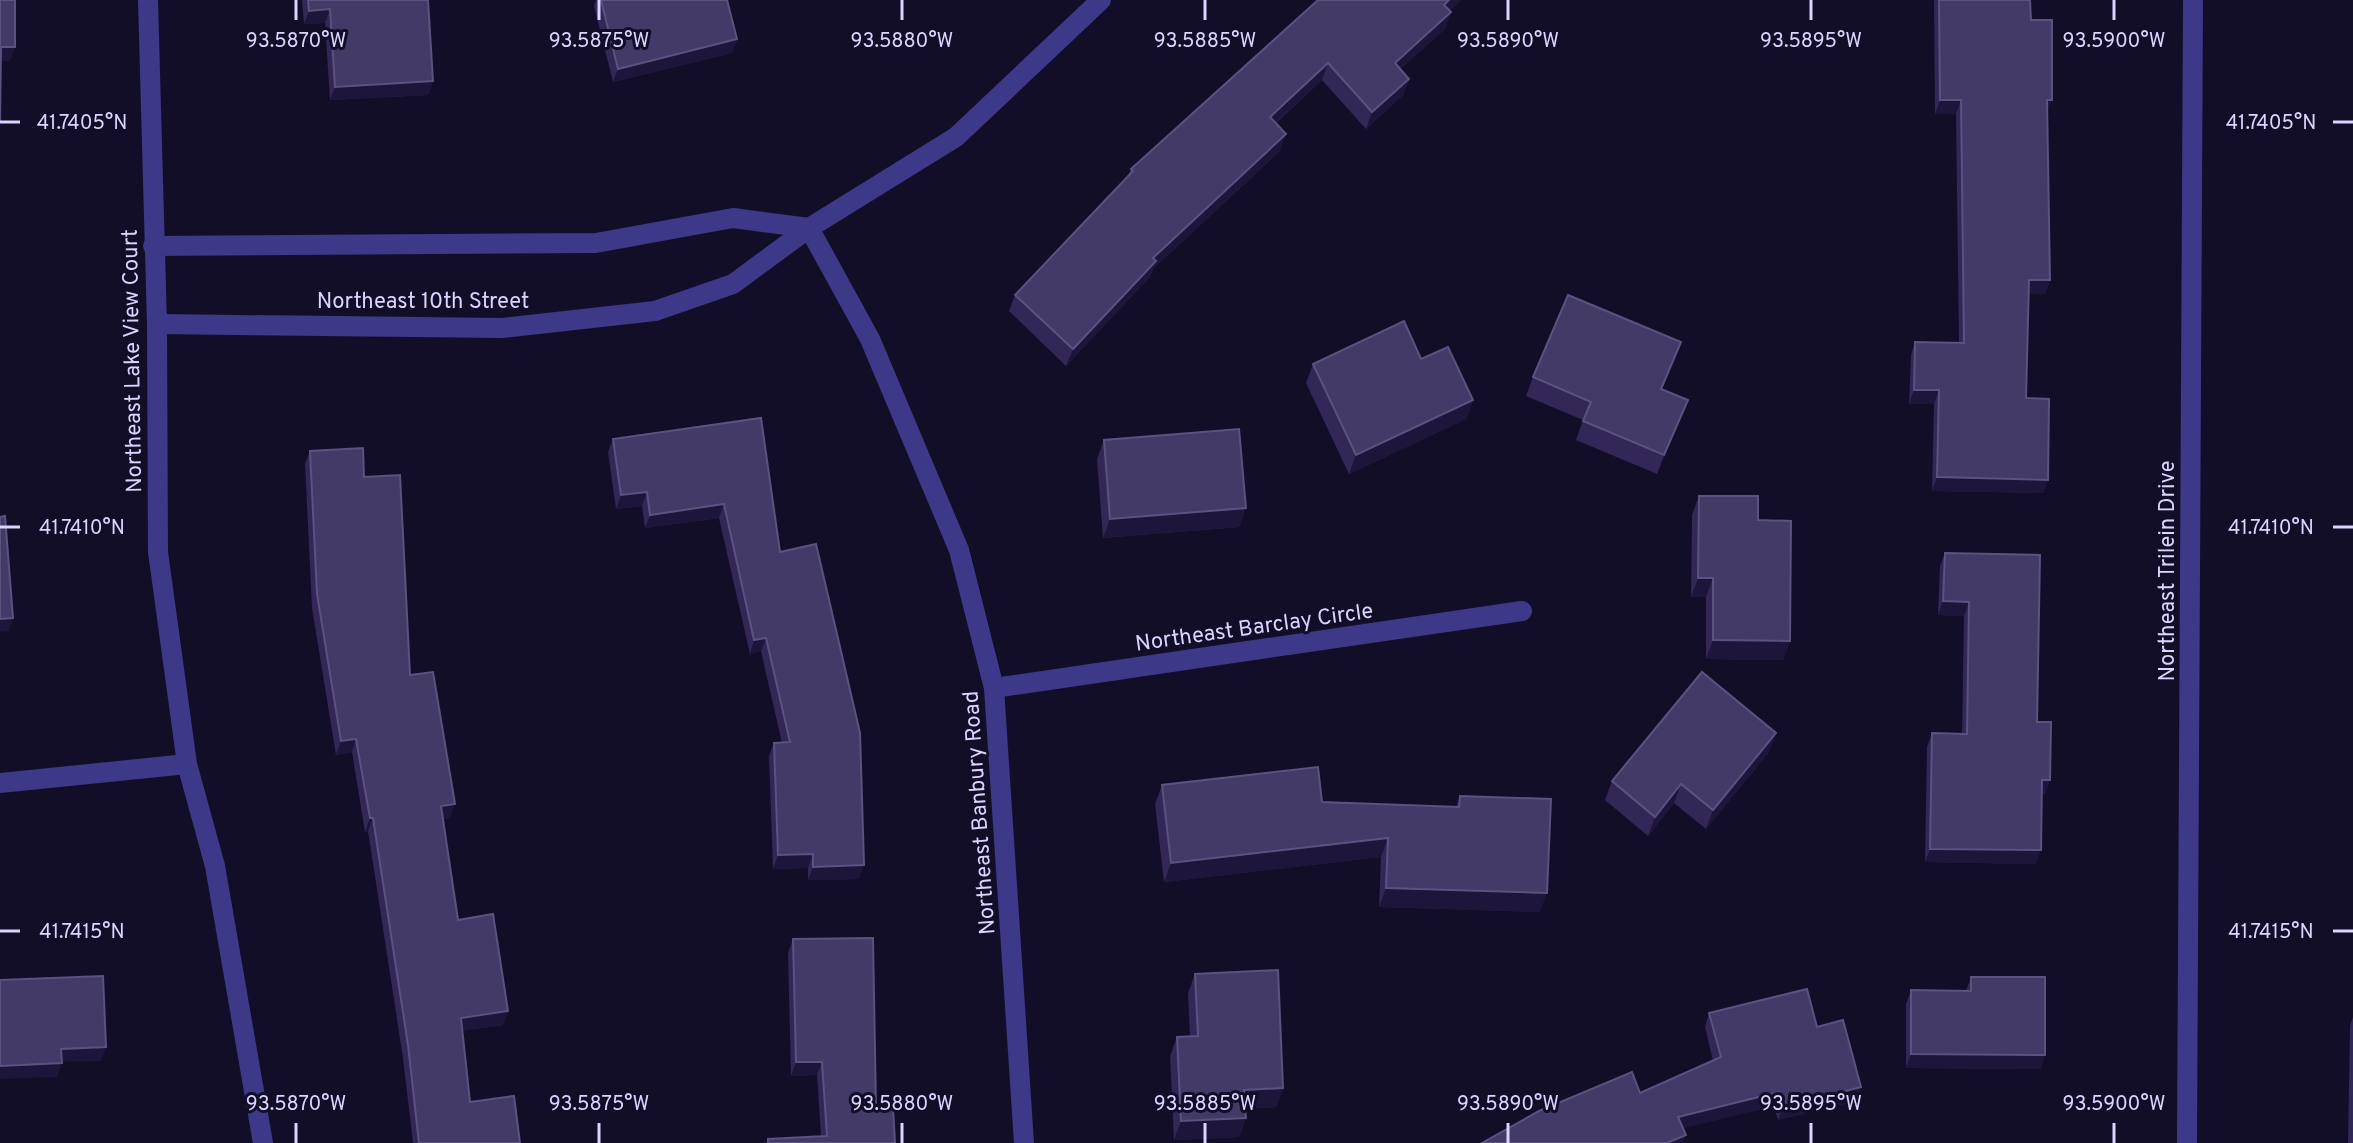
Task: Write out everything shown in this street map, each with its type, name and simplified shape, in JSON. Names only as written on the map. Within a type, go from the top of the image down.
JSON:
[{"type":"street","name":"Northeast Lake View Court","points":[[148,0],[157,324],[158,552],[187,764],[215,866],[263,1143]]},
{"type":"street","name":"Northeast 10th Street","points":[[157,324],[502,328],[655,311],[733,284],[809,228],[956,137],[1101,0]]},
{"type":"street","name":"Northeast Trilein Drive","points":[[2187,1143],[2193,0]]},
{"type":"street","points":[[153,246],[596,243],[733,218],[809,228]]},
{"type":"street","name":"Northeast Banbury Road","points":[[809,228],[870,339],[959,550],[994,688],[1024,1143]]},
{"type":"street","name":"Northeast Barclay Circle","points":[[994,688],[1522,611]]},
{"type":"street","points":[[0,783],[187,764]]},
{"type":"building","points":[[0,0],[15,0],[15,47],[1,47],[0,122]]},
{"type":"building","points":[[308,0],[428,0],[433,81],[335,87],[330,9],[309,11]]},
{"type":"building","points":[[601,0],[727,0],[737,39],[618,69]]},
{"type":"building","points":[[1318,0],[1449,0],[1444,5],[1451,12],[1395,63],[1409,79],[1372,112],[1328,63],[1270,117],[1286,134],[1153,258],[1156,261],[1073,349],[1015,295],[1133,171],[1131,169]]},
{"type":"building","points":[[1939,0],[2030,0],[2031,20],[2052,20],[2052,100],[2047,100],[2050,280],[2029,280],[2026,398],[2049,399],[2048,480],[1937,477],[1939,390],[1914,390],[1915,342],[1964,343],[1961,100],[1940,100]]},
{"type":"building","points":[[1568,295],[1681,342],[1661,389],[1688,400],[1664,455],[1583,421],[1591,402],[1533,377]]},
{"type":"building","points":[[1404,321],[1421,359],[1448,347],[1473,400],[1356,455],[1313,364]]},
{"type":"building","points":[[761,418],[780,552],[816,544],[860,733],[864,865],[813,867],[813,854],[778,855],[774,743],[790,742],[766,638],[754,640],[724,504],[650,515],[647,492],[621,495],[613,439]]},
{"type":"building","points":[[1239,429],[1246,508],[1110,519],[1104,440]]},
{"type":"building","points":[[363,448],[364,477],[400,475],[410,675],[433,672],[455,804],[441,806],[458,920],[493,914],[508,1011],[461,1018],[470,1102],[514,1096],[520,1143],[419,1143],[408,1045],[373,818],[370,818],[356,739],[341,741],[317,594],[310,451]]},
{"type":"building","points":[[1699,496],[1758,496],[1758,520],[1791,521],[1790,641],[1713,640],[1713,578],[1698,578]]},
{"type":"building","points":[[5,516],[13,618],[0,619],[0,517]]},
{"type":"building","points":[[1945,553],[2040,555],[2037,722],[2051,722],[2050,780],[2042,780],[2041,850],[1930,849],[1932,733],[1967,734],[1969,602],[1943,601]]},
{"type":"building","points":[[1702,672],[1776,733],[1713,810],[1681,784],[1655,817],[1612,781]]},
{"type":"building","points":[[1318,767],[1322,802],[1459,807],[1460,796],[1551,799],[1547,893],[1386,888],[1388,838],[1171,863],[1162,785]]},
{"type":"building","points":[[873,938],[876,1109],[893,1108],[895,1143],[768,1143],[768,1139],[827,1136],[822,1062],[796,1062],[793,939]]},
{"type":"building","points":[[1278,970],[1283,1088],[1244,1090],[1246,1118],[1181,1121],[1177,1037],[1198,1036],[1195,974]]},
{"type":"building","points":[[103,976],[106,1047],[61,1049],[62,1063],[0,1066],[0,980]]},
{"type":"building","points":[[1971,977],[2045,977],[2045,1055],[1911,1054],[1911,990],[1971,991]]},
{"type":"building","points":[[1807,989],[1817,1027],[1843,1020],[1861,1087],[1783,1107],[1779,1092],[1678,1117],[1686,1135],[1667,1143],[1482,1143],[1539,1111],[1632,1072],[1640,1093],[1721,1057],[1709,1013]]}]
